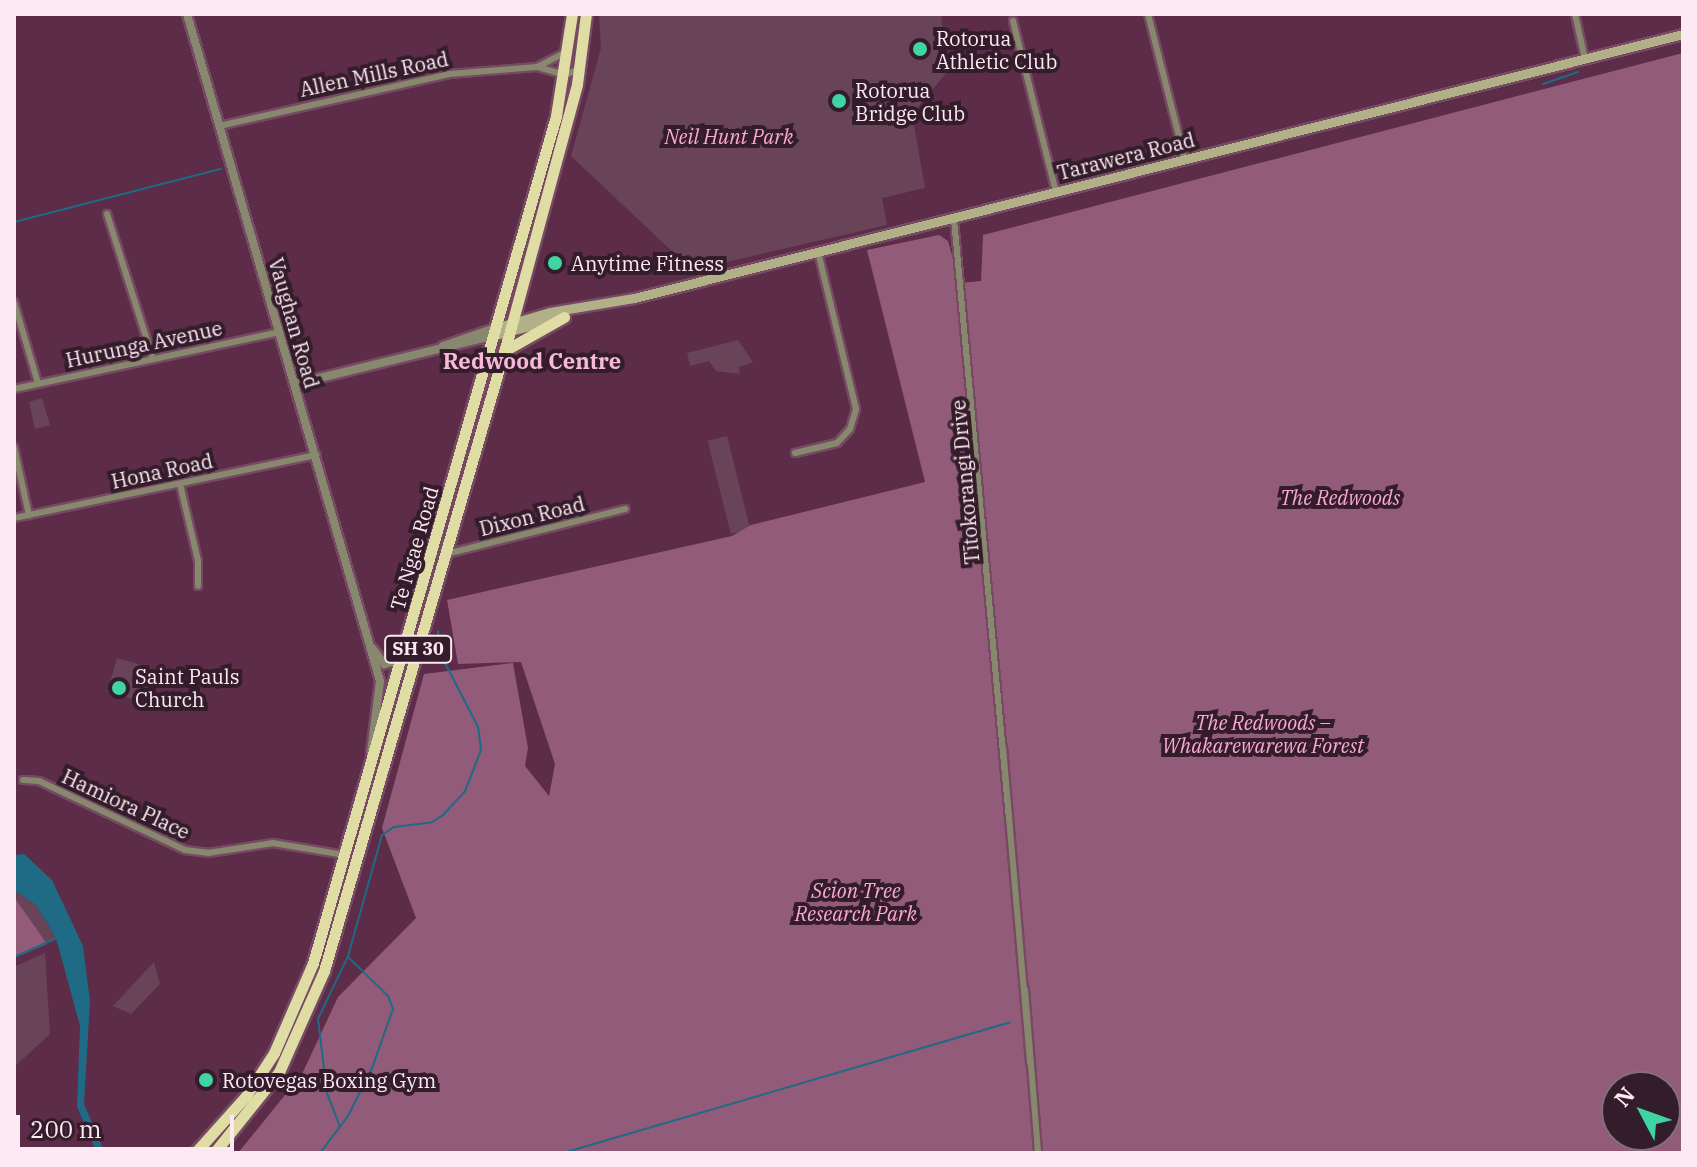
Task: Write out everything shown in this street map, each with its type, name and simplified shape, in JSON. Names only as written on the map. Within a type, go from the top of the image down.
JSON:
[{"type":"highway","name":"Te Ngae Road","points":[[195,1153],[257,1080],[288,1027],[344,855],[494,332],[562,78],[570,43],[572,14]]},
{"type":"highway","name":"Te Ngae Road","points":[[214,1153],[279,1072],[308,1016],[357,858],[511,326],[580,68],[586,14]]},
{"type":"highway","points":[[504,351],[564,317]]},
{"type":"highway","points":[[215,1132],[233,1133]]},
{"type":"main road","name":"Tarawera Road","points":[[511,326],[954,219],[1683,34]]},
{"type":"main road","name":"Tarawera Road","points":[[511,326],[564,317],[577,310]]},
{"type":"main road","points":[[494,332],[511,326]]},
{"type":"street","name":"Vaughan Road","points":[[187,14],[381,688],[372,758]]},
{"type":"street","points":[[1148,14],[1185,160]]},
{"type":"street","points":[[1575,14],[1585,59]]},
{"type":"street","points":[[1013,21],[1056,192]]},
{"type":"street","name":"Allen Mills Road","points":[[219,126],[449,74],[537,67],[557,61],[570,43]]},
{"type":"street","name":"Allen Mills Road","points":[[537,67],[562,78]]},
{"type":"street","points":[[562,78],[580,68]]},
{"type":"street","points":[[107,214],[153,359]]},
{"type":"street","name":"Tītokorangi Drive","points":[[954,219],[1038,1153]]},
{"type":"street","points":[[795,453],[837,443],[850,429],[856,409],[818,252]]},
{"type":"street","points":[[14,302],[38,383]]},
{"type":"street","name":"Hurunga Avenue","points":[[14,389],[280,332]]},
{"type":"street","points":[[295,384],[494,332]]},
{"type":"street","points":[[14,447],[29,515]]},
{"type":"street","name":"Hona Road","points":[[14,518],[316,455]]},
{"type":"street","points":[[180,484],[198,561],[198,586]]},
{"type":"street","name":"Dixon Road","points":[[446,554],[625,509]]},
{"type":"street","points":[[369,641],[384,664],[400,660]]},
{"type":"street","name":"Hamiora Place","points":[[23,780],[39,781],[185,850],[208,853],[273,843],[357,858]]},
{"type":"green space","name":"Neil Hunt Park","points":[[599,14],[941,14],[947,72],[912,114],[925,188],[882,198],[887,225],[692,270],[571,156],[601,48]]},
{"type":"green space","name":"The Redwoods – Whakarewarewa Forest","points":[[1683,53],[1683,1153],[238,1153],[302,1074],[338,997],[416,918],[382,828],[424,674],[513,663],[528,748],[525,766],[549,796],[555,764],[521,662],[458,664],[447,600],[732,536],[751,525],[925,482],[867,250],[939,235],[948,241],[960,283],[981,281],[983,235]]},
{"type":"green space","points":[[738,340],[753,362],[739,367],[740,374],[716,371],[709,361],[690,366],[687,353]]},
{"type":"green space","points":[[42,398],[50,425],[35,429],[29,402]]},
{"type":"green space","points":[[727,436],[750,529],[731,534],[708,441]]},
{"type":"green space","points":[[117,658],[149,667],[139,701],[107,692]]},
{"type":"green space","points":[[14,890],[36,905],[56,938],[14,958]]},
{"type":"green space","points":[[14,897],[47,944],[14,958]]},
{"type":"green space","points":[[45,953],[50,1034],[14,1067],[14,967]]},
{"type":"green space","points":[[154,962],[160,984],[131,1014],[113,1006]]},
{"type":"water","points":[[24,854],[52,880],[83,946],[90,1001],[84,1104],[105,1153],[97,1153],[77,1107],[80,1026],[56,938],[36,905],[14,890],[14,855]]},
{"type":"waterway","points":[[1543,84],[1578,72]]},
{"type":"waterway","points":[[14,222],[221,169]]},
{"type":"waterway","points":[[340,1127],[327,1093],[318,1019],[348,956],[382,835],[394,827],[432,822],[443,815],[465,791],[481,750],[478,727],[441,655],[438,631]]},
{"type":"waterway","points":[[14,957],[57,938]]},
{"type":"waterway","points":[[320,1153],[348,1116],[372,1068],[393,1009],[388,996],[348,957]]},
{"type":"waterway","points":[[563,1153],[1009,1023]]},
{"type":"place","name":"Rotorua Athletic Club","points":[[920,49]]},
{"type":"place","name":"Rotorua Bridge Club","points":[[839,101]]},
{"type":"place","name":"Anytime Fitness","points":[[555,263]]},
{"type":"place","name":"Saint Pauls Church","points":[[119,688]]},
{"type":"place","name":"Rotovegas Boxing Gym","points":[[206,1080]]},
{"type":"district","name":"Redwood Centre","points":[[532,361]]},
{"type":"park label","name":"The Redwoods","points":[[1340,497]]},
{"type":"park label","name":"Scion Tree Research Park","points":[[856,902]]}]
